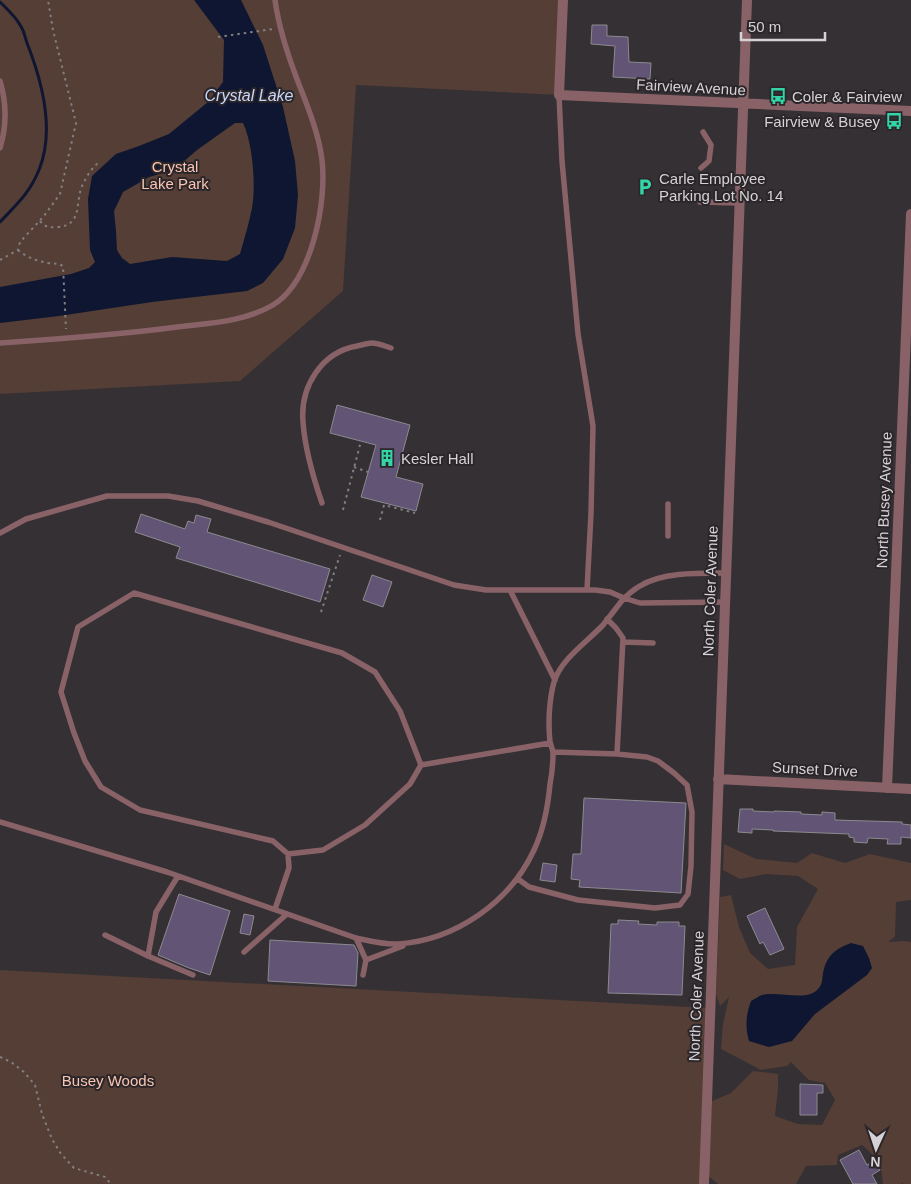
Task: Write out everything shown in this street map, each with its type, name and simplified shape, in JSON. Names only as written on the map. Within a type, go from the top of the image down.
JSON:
[{"type":"street","points":[[559,96],[563,0]]},
{"type":"street","name":"North Coler Avenue","points":[[704,1184],[747,0]]},
{"type":"street","name":"Fairview Avenue","points":[[559,96],[911,111]]},
{"type":"street","name":"North Busey Avenue","points":[[886,788],[911,214]]},
{"type":"street","name":"Sunset Drive","points":[[718,779],[911,789]]},
{"type":"lane","points":[[0,344],[129,334],[237,319],[257,313],[273,304],[291,287],[302,270],[311,247],[318,218],[323,175],[318,140],[282,37],[275,0]]},
{"type":"lane","points":[[0,81],[6,120],[0,148]]},
{"type":"lane","points":[[559,96],[562,161],[578,334],[593,426],[587,590]]},
{"type":"lane","points":[[701,168],[709,161],[711,145],[703,132]]},
{"type":"lane","points":[[700,202],[739,203]]},
{"type":"lane","points":[[322,503],[310,465],[303,421],[304,402],[309,386],[323,363],[338,351],[373,343],[391,348]]},
{"type":"lane","points":[[0,533],[26,519],[107,496],[168,496],[198,501],[454,585],[486,590],[587,590],[610,592],[640,603],[725,602]]},
{"type":"lane","points":[[668,504],[668,536]]},
{"type":"lane","points":[[0,822],[178,876],[356,938],[397,944],[437,936],[475,918],[497,901],[518,879],[535,849],[541,832],[550,783],[553,752],[550,743],[552,692],[555,680],[568,661],[624,598],[641,585],[666,576],[692,573],[726,574]]},
{"type":"lane","points":[[510,590],[555,680]]},
{"type":"lane","points":[[275,909],[289,868],[288,854],[273,841],[140,810],[101,787],[85,761],[61,692],[78,628],[134,593],[342,653],[375,672],[400,712],[421,765]]},
{"type":"lane","points":[[607,619],[624,638],[617,754]]},
{"type":"lane","points":[[623,642],[653,643]]},
{"type":"lane","points":[[421,765],[550,743]]},
{"type":"lane","points":[[518,879],[529,888],[578,900],[655,908],[680,905],[688,894],[691,866],[692,812],[687,786],[658,761],[617,754],[553,752]]},
{"type":"lane","points":[[288,854],[323,850],[365,825],[410,784],[421,765]]},
{"type":"lane","points":[[148,956],[156,912],[178,876]]},
{"type":"lane","points":[[244,952],[287,914]]},
{"type":"lane","points":[[105,936],[193,974]]},
{"type":"lane","points":[[356,938],[366,960],[363,975]]},
{"type":"lane","points":[[366,960],[417,941]]},
{"type":"path","points":[[0,260],[18,250],[20,242],[40,221],[60,194],[76,123],[53,30],[48,0]]},
{"type":"path","points":[[218,37],[266,30]]},
{"type":"path","points":[[40,221],[48,228],[60,227],[71,223],[77,214],[81,188],[91,170],[100,161]]},
{"type":"path","points":[[18,250],[24,255],[49,264],[61,264],[64,266],[66,327]]},
{"type":"path","points":[[343,510],[361,441]]},
{"type":"path","points":[[354,467],[368,472]]},
{"type":"path","points":[[380,520],[384,505],[415,513]]},
{"type":"path","points":[[321,612],[342,548]]},
{"type":"path","points":[[0,1057],[11,1062],[24,1072],[35,1085],[42,1114],[52,1139],[61,1154],[74,1168],[106,1177],[111,1184]]},
{"type":"green space","name":"Crystal Lake Park","points":[[0,0],[561,0],[559,95],[356,85],[343,291],[240,381],[0,394]]},
{"type":"green space","points":[[724,844],[756,859],[797,863],[812,853],[845,863],[870,854],[911,863],[911,900],[896,902],[895,937],[888,942],[911,942],[911,1184],[903,1184],[903,1182],[901,1184],[883,1184],[878,1162],[862,1145],[838,1155],[837,1165],[806,1166],[796,1184],[718,1184],[708,1176],[712,1101],[731,1093],[753,1071],[778,1074],[775,1116],[798,1124],[822,1125],[835,1100],[825,1083],[809,1080],[791,1062],[787,1066],[761,1070],[721,1049],[723,1024],[729,997],[720,1006],[716,994],[720,897],[731,895],[739,927],[750,953],[768,969],[795,965],[797,927],[818,889],[798,876],[766,874],[740,879],[723,870]]},
{"type":"green space","name":"Busey Woods","points":[[0,970],[710,1008],[704,1184],[0,1184]]},
{"type":"water","name":"Crystal Lake","points":[[194,0],[241,0],[263,45],[283,107],[295,161],[298,195],[295,228],[283,259],[263,283],[247,291],[0,323],[0,287],[71,274],[89,268],[95,262],[90,250],[88,199],[92,176],[116,154],[169,134],[208,102],[223,82],[224,40]],"holes":[[[235,123],[243,123],[251,153],[254,188],[251,214],[240,254],[227,261],[172,257],[130,264],[122,258],[117,250],[114,211],[123,192],[149,177],[174,170],[197,150]]]},
{"type":"water","points":[[851,943],[863,946],[869,958],[872,968],[867,975],[815,1014],[792,1041],[769,1047],[749,1041],[747,1021],[751,1001],[768,994],[798,996],[811,994],[821,985],[829,957],[836,950]]},
{"type":"building","points":[[592,25],[607,25],[607,36],[628,37],[629,62],[651,63],[650,79],[613,77],[615,46],[591,44]]},
{"type":"building","name":"Kesler Hall","points":[[337,405],[410,425],[396,477],[423,484],[416,511],[361,497],[376,445],[330,433]]},
{"type":"building","points":[[141,514],[185,529],[188,521],[194,523],[196,515],[211,519],[207,532],[330,569],[320,602],[176,558],[180,547],[135,532]]},
{"type":"building","points":[[372,575],[392,582],[383,607],[363,600]]},
{"type":"building","points":[[584,798],[686,803],[681,893],[579,887],[580,880],[571,879],[573,854],[581,854]]},
{"type":"building","points":[[740,809],[822,815],[822,812],[835,813],[835,820],[902,822],[902,824],[911,825],[911,838],[901,837],[901,844],[887,844],[888,839],[868,838],[867,843],[854,842],[854,838],[849,837],[849,834],[752,829],[752,833],[738,832]]},
{"type":"building","points":[[543,863],[557,865],[555,882],[540,880]]},
{"type":"building","points":[[179,894],[230,911],[210,975],[158,955]]},
{"type":"building","points":[[765,908],[784,949],[770,955],[763,942],[760,944],[747,916]]},
{"type":"building","points":[[244,914],[254,916],[250,935],[240,933]]},
{"type":"building","points":[[618,920],[639,921],[638,924],[657,925],[657,922],[679,922],[679,926],[685,926],[682,995],[608,993],[611,924],[618,924]]},
{"type":"building","points":[[270,940],[354,945],[358,953],[356,986],[268,981]]},
{"type":"building","points":[[800,1084],[823,1085],[823,1093],[817,1093],[817,1115],[800,1115]]},
{"type":"building","points":[[859,1150],[867,1165],[875,1160],[880,1170],[872,1175],[877,1184],[853,1184],[840,1160]]},
{"type":"waterway","points":[[0,2],[16,19],[23,31],[42,90],[46,123],[44,155],[39,170],[31,186],[0,222]]},
{"type":"place","name":"Coler & Fairview","points":[[778,96]]},
{"type":"place","name":"Fairview & Busey","points":[[894,121]]},
{"type":"place","name":"Carle Employee Parking Lot No. 14","points":[[645,187]]},
{"type":"place","name":"Kesler Hall","points":[[387,458]]}]
